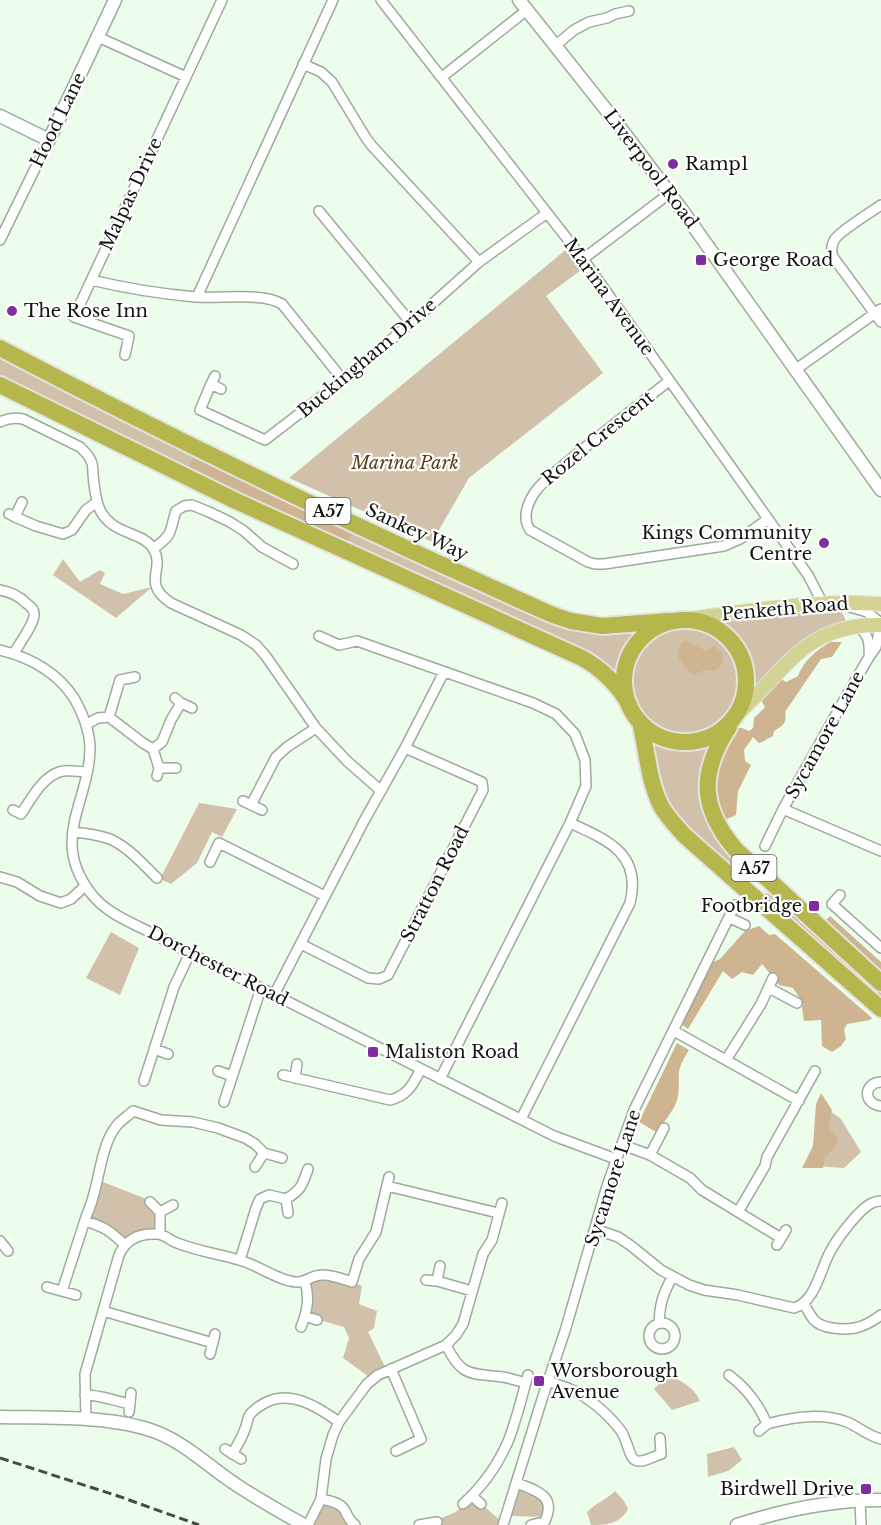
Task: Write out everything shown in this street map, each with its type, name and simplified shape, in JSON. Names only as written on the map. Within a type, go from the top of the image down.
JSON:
[{"type":"highway","name":"Sankey Way","points":[[0,348],[135,418],[371,532],[553,615],[580,623],[602,626],[669,621]]},
{"type":"highway","name":"A57","points":[[0,385],[236,501],[590,663],[619,688],[640,722],[654,789],[673,823],[881,1009]]},
{"type":"highway","name":"A57","points":[[629,704],[624,686],[626,667],[632,650],[644,635],[669,621],[690,619],[708,624],[725,633],[737,647],[744,664],[747,682],[744,699],[711,762],[707,783],[709,806],[717,824],[725,838],[754,867],[881,982]]},
{"type":"highway","name":"A57","points":[[640,722],[656,734],[673,741],[692,742],[710,737],[725,728],[735,717]]},
{"type":"highway","points":[[744,888],[754,867]]},
{"type":"main road","name":"Penketh Road","points":[[690,619],[825,603],[881,604]]},
{"type":"main road","name":"Penketh Road","points":[[735,717],[802,649],[817,639],[835,631],[857,626],[880,625]]},
{"type":"street","name":"Hood Lane","points":[[0,240],[115,0]]},
{"type":"street","name":"Malpas Drive","points":[[125,355],[129,336],[74,317],[222,0]]},
{"type":"street","points":[[197,297],[333,0]]},
{"type":"street","name":"Marina Avenue","points":[[381,0],[583,259],[808,575],[825,603]]},
{"type":"street","points":[[442,77],[523,5]]},
{"type":"street","name":"Liverpool Road","points":[[523,5],[670,193],[881,489]]},
{"type":"street","points":[[555,46],[574,30],[589,22],[629,10]]},
{"type":"street","points":[[98,37],[186,77]]},
{"type":"street","points":[[303,64],[321,72],[332,82],[372,146],[479,262]]},
{"type":"street","points":[[0,116],[49,140]]},
{"type":"street","points":[[583,259],[670,193]]},
{"type":"street","points":[[881,205],[838,235],[831,248],[833,257],[878,312],[881,322]]},
{"type":"street","points":[[319,211],[411,323]]},
{"type":"street","name":"Buckingham Drive","points":[[221,389],[213,380],[200,410],[265,440],[344,380],[479,262],[547,213]]},
{"type":"street","points":[[91,280],[197,297],[275,300],[282,304],[344,380]]},
{"type":"street","points":[[795,370],[878,312]]},
{"type":"street","name":"Rozel Crescent","points":[[669,381],[597,437],[540,486],[528,506],[526,524],[530,530],[588,562],[604,564],[724,546],[740,539],[768,519]]},
{"type":"street","points":[[0,422],[8,418],[23,419],[80,447],[92,461],[97,502],[107,521],[141,538],[154,548],[157,557],[156,587],[162,596],[171,603],[241,635],[256,645],[272,664],[316,728],[346,761],[380,790]]},
{"type":"street","points":[[22,502],[12,516],[63,534],[72,530],[86,510],[97,502]]},
{"type":"street","points":[[154,548],[165,540],[171,531],[176,511],[184,506],[192,505],[230,522],[262,547],[293,564]]},
{"type":"street","points":[[11,581],[2,591],[22,598],[33,608],[35,616],[31,627],[14,653]]},
{"type":"street","points":[[825,603],[867,612],[875,617],[880,625]]},
{"type":"street","name":"Sycamore Lane","points":[[765,846],[783,809],[868,657],[876,647],[880,625]]},
{"type":"street","name":"Sycamore Lane","points":[[857,626],[868,638],[870,646],[868,657]]},
{"type":"street","points":[[319,636],[339,645],[357,640],[533,703],[556,714],[575,734],[585,760],[586,786],[570,823],[440,1079]]},
{"type":"street","name":"Dorchester Road","points":[[0,650],[14,653],[38,665],[60,681],[79,706],[87,724],[90,747],[87,772],[73,832],[73,851],[80,877],[99,902],[112,912],[190,953],[554,1136],[616,1160]]},
{"type":"street","points":[[274,995],[444,672]]},
{"type":"street","points":[[109,717],[120,681],[135,676]]},
{"type":"street","points":[[153,749],[162,742],[178,701],[192,708]]},
{"type":"street","points":[[87,724],[98,718],[109,717],[153,749],[158,772],[176,768]]},
{"type":"street","points":[[262,810],[247,803],[276,756],[316,728]]},
{"type":"street","name":"Stratton Road","points":[[301,944],[368,978],[379,979],[388,975],[483,790],[482,782],[405,748]]},
{"type":"street","points":[[13,810],[21,814],[49,777],[60,772],[87,772]]},
{"type":"street","points":[[783,809],[881,851]]},
{"type":"street","points":[[521,1119],[633,893],[634,882],[624,856],[605,839],[570,823]]},
{"type":"street","points":[[73,832],[111,840],[130,852],[158,878]]},
{"type":"street","points":[[210,861],[219,843],[325,896]]},
{"type":"street","points":[[0,877],[17,882],[40,896],[61,903],[71,899],[86,886]]},
{"type":"street","points":[[840,895],[832,904],[881,948]]},
{"type":"street","name":"Sycamore Lane","points":[[503,1525],[565,1331],[616,1160],[634,1110],[735,905]]},
{"type":"street","points":[[730,918],[745,925]]},
{"type":"street","points":[[144,1081],[174,987],[190,953]]},
{"type":"street","points":[[726,1060],[761,1004],[773,978]]},
{"type":"street","points":[[224,1102],[261,988]]},
{"type":"street","points":[[769,988],[797,1003]]},
{"type":"street","points":[[674,1031],[799,1101]]},
{"type":"street","points":[[154,1049],[168,1054]]},
{"type":"street","points":[[295,1077],[297,1065]]},
{"type":"street","points":[[283,1075],[390,1100],[406,1093],[421,1069]]},
{"type":"street","points":[[218,1071],[232,1076]]},
{"type":"street","points":[[738,1212],[815,1071]]},
{"type":"street","points":[[881,1082],[873,1084],[867,1093],[869,1101],[881,1106]]},
{"type":"street","points":[[62,1291],[93,1202],[108,1139],[133,1107],[161,1120],[192,1122],[218,1128],[245,1138],[255,1144],[264,1154],[282,1158]]},
{"type":"street","points":[[650,1155],[664,1128]]},
{"type":"street","points":[[631,1148],[650,1155],[690,1178],[702,1190],[781,1238]]},
{"type":"street","points":[[255,1167],[264,1154]]},
{"type":"street","points":[[240,1260],[260,1200],[269,1195],[286,1199],[297,1192],[302,1186],[308,1169]]},
{"type":"street","points":[[352,1282],[359,1259],[376,1232],[388,1182],[498,1213]]},
{"type":"street","points":[[286,1199],[288,1213]]},
{"type":"street","points":[[595,1229],[618,1237],[672,1277],[689,1285],[794,1308],[804,1304],[829,1253],[861,1211],[873,1202],[881,1201]]},
{"type":"street","points":[[150,1202],[160,1212],[160,1234]]},
{"type":"street","points":[[0,1417],[86,1420],[146,1428],[181,1444],[242,1489],[306,1525],[321,1499],[326,1459],[333,1435],[339,1422],[366,1384],[378,1375],[446,1345],[460,1329],[483,1254],[492,1240],[502,1203]]},
{"type":"street","points":[[160,1212],[173,1205]]},
{"type":"street","points":[[85,1221],[102,1226],[125,1245]]},
{"type":"street","points":[[86,1420],[86,1374],[119,1255],[133,1238],[160,1234],[176,1243],[240,1260],[296,1283],[305,1282],[321,1274],[362,1286]]},
{"type":"street","points":[[0,1241],[8,1251]]},
{"type":"street","points":[[437,1281],[440,1266]]},
{"type":"street","points":[[660,1323],[663,1296],[672,1277]]},
{"type":"street","points":[[426,1280],[472,1291]]},
{"type":"street","points":[[301,1327],[309,1294],[305,1282]]},
{"type":"street","points":[[47,1287],[76,1295]]},
{"type":"street","points":[[804,1304],[814,1320],[829,1328],[854,1328],[871,1322],[881,1315]]},
{"type":"street","points":[[103,1311],[214,1338],[210,1354]]},
{"type":"street","points":[[305,1316],[317,1320]]},
{"type":"street","points":[[446,1345],[459,1367],[468,1372],[477,1375],[527,1379],[504,1450],[491,1472],[463,1504]]},
{"type":"street","points":[[391,1369],[423,1443],[396,1451]]},
{"type":"street","points":[[729,1375],[742,1385],[767,1424]]},
{"type":"street","points":[[548,1381],[579,1394],[605,1414],[622,1432],[629,1447],[629,1454],[633,1459],[639,1461],[662,1454],[660,1438]]},
{"type":"street","points":[[85,1395],[96,1395],[129,1408],[131,1393]]},
{"type":"street","points":[[232,1454],[244,1432],[249,1415],[272,1399],[287,1398],[310,1404],[339,1422]]},
{"type":"street","points":[[759,1431],[767,1424],[812,1416],[847,1422],[873,1437],[881,1438]]},
{"type":"street","points":[[517,1483],[538,1492],[549,1502],[549,1512],[543,1525],[539,1523],[531,1525]]},
{"type":"street","points":[[472,1496],[481,1504]]},
{"type":"street","points":[[321,1499],[341,1506],[349,1521],[355,1525]]},
{"type":"street","points":[[737,1525],[781,1512],[860,1500],[881,1500]]},
{"type":"street","points":[[860,1500],[861,1525]]},
{"type":"green space","name":"Marina Park","points":[[568,248],[584,268],[546,296],[603,373],[469,478],[432,542],[289,478]]},
{"type":"green space","points":[[0,354],[533,612],[638,632],[622,658],[618,677],[243,500],[0,379]]},
{"type":"green space","points":[[63,559],[80,582],[100,570],[105,573],[100,584],[123,594],[152,587],[116,618],[53,575]]},
{"type":"green space","points":[[795,612],[819,614],[842,612],[846,621],[757,687],[755,686],[753,669],[747,654],[720,621]]},
{"type":"green space","points":[[687,627],[708,631],[725,643],[737,660],[741,681],[737,702],[725,719],[708,731],[687,735],[666,731],[649,719],[637,702],[633,681],[637,660],[649,643],[666,631]]},
{"type":"green space","points":[[651,739],[677,747],[711,748],[707,756],[738,867],[734,871],[681,824],[661,793]]},
{"type":"green space","points":[[199,803],[237,809],[222,837],[212,832],[197,863],[171,884],[160,879]]},
{"type":"green space","points":[[760,893],[774,895],[881,990],[881,1002]]},
{"type":"green space","points":[[111,932],[139,948],[120,995],[86,978]]},
{"type":"green space","points":[[830,1111],[841,1119],[861,1152],[844,1168],[816,1166]]},
{"type":"green space","points":[[98,1180],[149,1200],[160,1212],[160,1234],[125,1245],[85,1221]]},
{"type":"green space","points":[[317,1275],[362,1286],[359,1304],[377,1311],[374,1328],[368,1332],[387,1371],[372,1379],[343,1358],[349,1338],[344,1327],[305,1316],[305,1282]]},
{"type":"green space","points":[[670,1373],[691,1388],[700,1401],[672,1410],[654,1389]]},
{"type":"green space","points":[[734,1447],[742,1460],[728,1471],[708,1477],[707,1454]]},
{"type":"green space","points":[[520,1486],[543,1495],[547,1517],[509,1516]]},
{"type":"green space","points":[[615,1491],[628,1509],[625,1514],[612,1523],[591,1525],[587,1512]]},
{"type":"green space","points":[[472,1496],[501,1521],[500,1525],[419,1525],[456,1512]]},
{"type":"green space","points":[[330,1501],[355,1525],[308,1525],[318,1506]]},
{"type":"shaded area","points":[[198,455],[351,528],[349,538],[341,544],[185,472],[193,458]]},
{"type":"shaded area","points":[[685,640],[707,651],[712,646],[716,647],[724,655],[722,664],[715,671],[703,670],[693,675],[681,662],[678,654],[680,645]]},
{"type":"shaded area","points":[[830,642],[842,642],[832,657],[821,659],[785,712],[784,724],[774,731],[773,736],[763,742],[759,743],[753,737],[744,750],[745,761],[751,765],[738,791],[736,815],[725,820],[716,799],[714,775],[725,745],[731,742],[731,735],[736,728],[749,731],[753,728],[754,718],[765,707],[761,700],[779,678],[786,682],[798,676],[811,656]]},
{"type":"shaded area","points":[[830,916],[881,962],[881,979],[825,921]]},
{"type":"shaded area","points":[[759,926],[769,935],[775,934],[872,1018],[847,1024],[844,1030],[846,1039],[832,1052],[822,1046],[821,1020],[804,1021],[801,1000],[793,988],[779,985],[762,964],[753,975],[742,972],[732,979],[723,971],[688,1029],[681,1024],[711,963],[720,959],[745,931]]},
{"type":"shaded area","points":[[677,1043],[689,1050],[680,1069],[677,1100],[668,1117],[656,1132],[639,1122]]},
{"type":"shaded area","points":[[821,1093],[832,1110],[828,1128],[838,1138],[834,1149],[825,1157],[823,1168],[802,1168],[813,1146],[816,1104]]},
{"type":"railway","points":[[0,1458],[199,1525]]},
{"type":"place","name":"Ramp1","points":[[673,164]]},
{"type":"place","name":"George Road","points":[[701,260]]},
{"type":"place","name":"The Rose Inn","points":[[12,311]]},
{"type":"place","name":"Kings Community Centre","points":[[824,543]]},
{"type":"place","name":"Footbridge","points":[[814,906]]},
{"type":"place","name":"Maliston Road","points":[[373,1052]]},
{"type":"place","name":"Worsborough Avenue","points":[[539,1381]]},
{"type":"place","name":"Birdwell Drive","points":[[866,1489]]}]
